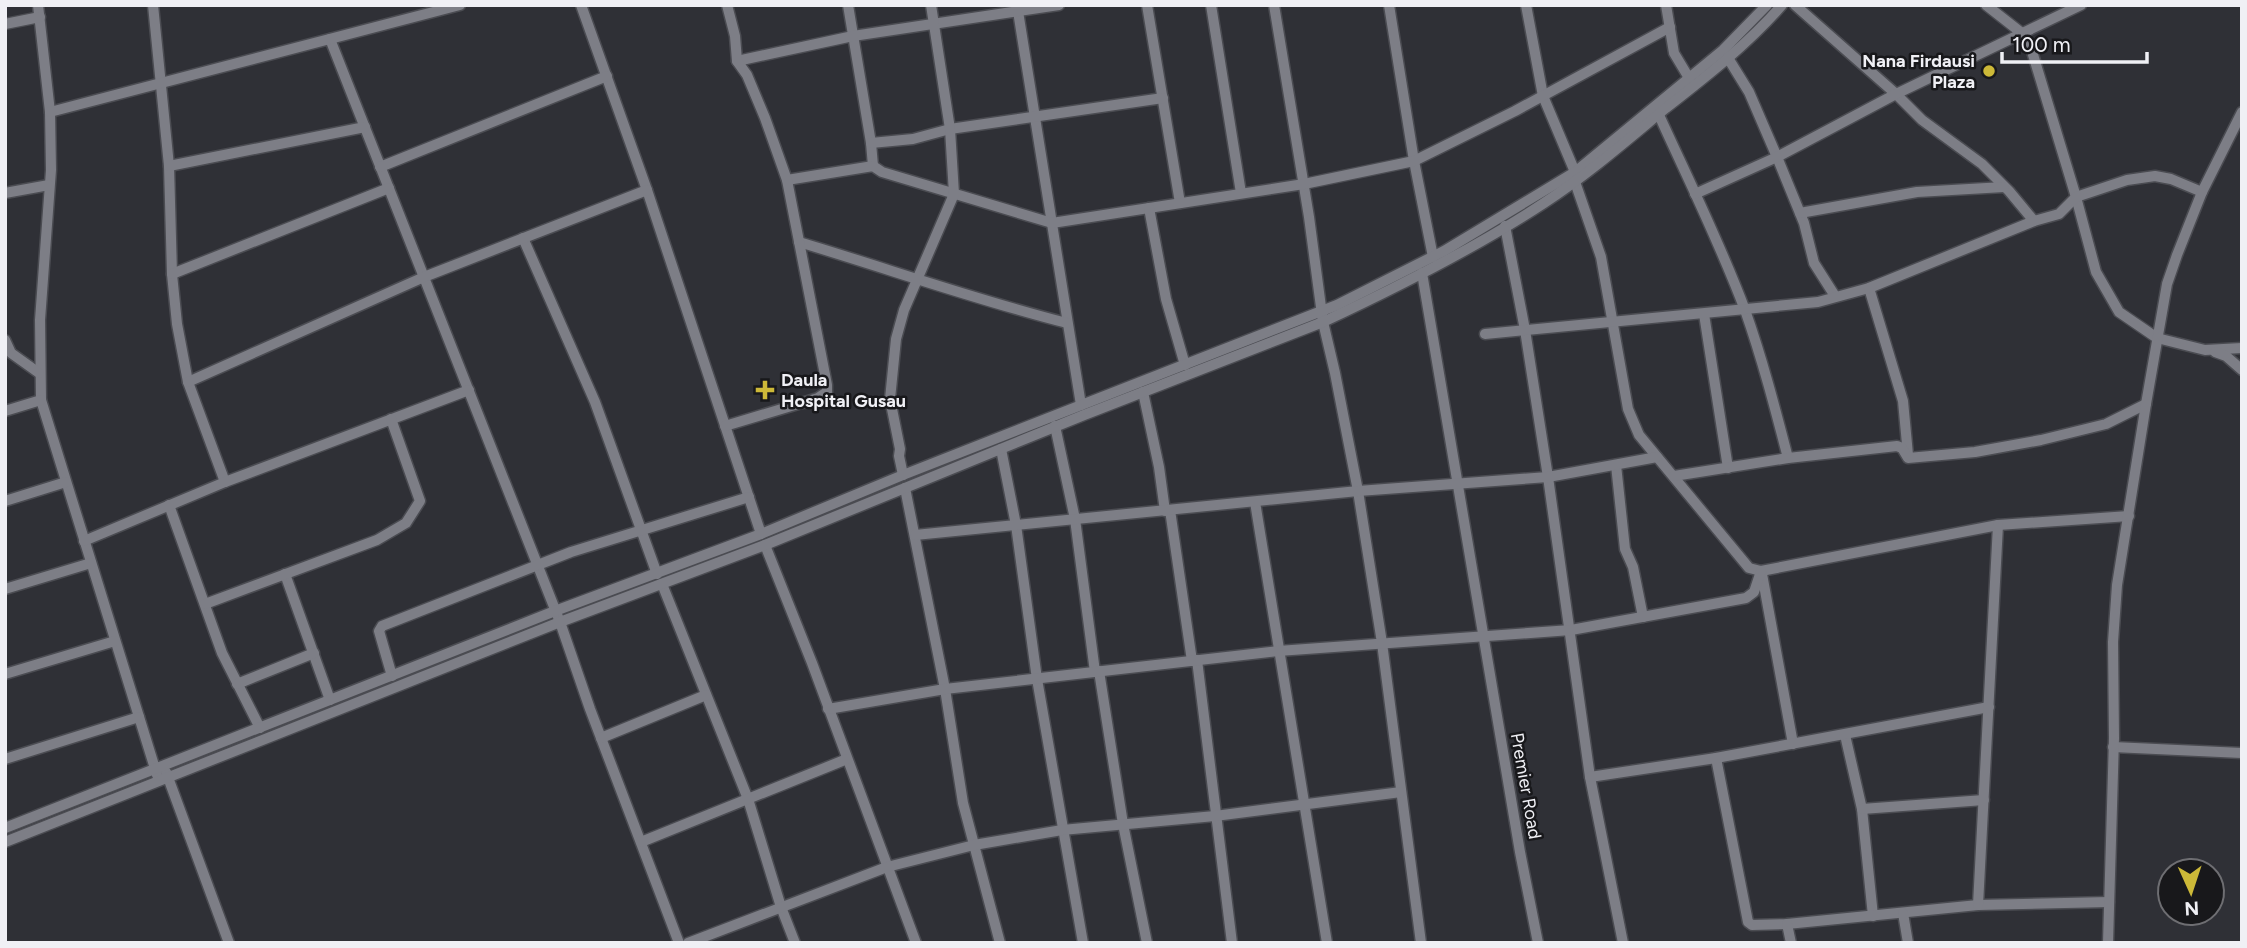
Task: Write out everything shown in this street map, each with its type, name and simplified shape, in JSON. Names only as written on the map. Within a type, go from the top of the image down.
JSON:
[{"type":"street","points":[[153,5],[169,166],[172,274],[177,324],[188,382],[225,482]]},
{"type":"street","points":[[50,112],[460,5]]},
{"type":"street","points":[[581,5],[647,190],[763,539],[916,943]]},
{"type":"street","points":[[725,425],[827,393],[787,180],[747,75],[737,61],[735,36],[727,5]]},
{"type":"street","points":[[848,5],[873,166]]},
{"type":"street","points":[[903,475],[890,399],[896,340],[904,310],[954,194],[950,129],[931,5]]},
{"type":"street","points":[[737,61],[853,36],[1017,8],[1059,5]]},
{"type":"street","points":[[1147,5],[1180,203]]},
{"type":"street","points":[[1211,5],[1241,193]]},
{"type":"street","points":[[1273,5],[1304,184],[1323,317],[1358,491],[1382,643],[1421,943]]},
{"type":"street","points":[[1389,5],[1414,161],[1433,257]]},
{"type":"street","points":[[1526,5],[1543,96],[1575,177],[1601,257],[1628,410],[1639,435],[1749,569],[1762,571],[1998,526],[2129,516]]},
{"type":"street","points":[[1666,5],[1674,53],[1689,78]]},
{"type":"street","points":[[763,539],[903,475],[1185,365],[1323,317],[1575,177],[1723,50],[1767,5]]},
{"type":"street","points":[[5,828],[162,774],[260,728],[330,700],[905,488],[1143,392],[1422,274],[1505,226],[1659,115],[1728,58],[1782,5]]},
{"type":"street","points":[[1796,5],[1922,120],[1982,164],[2034,221]]},
{"type":"street","points":[[1986,5],[2023,34],[2031,48],[2096,272],[2119,312],[2157,338],[2227,356],[2242,370]]},
{"type":"street","points":[[1695,194],[1777,157],[1896,94],[2081,5]]},
{"type":"street","points":[[1017,8],[1082,405]]},
{"type":"street","points":[[5,24],[39,11],[50,112],[40,400],[139,717],[229,943]]},
{"type":"street","points":[[787,180],[873,166],[882,172],[1052,223],[1304,184],[1414,161],[1543,96],[1670,27]]},
{"type":"street","points":[[330,38],[558,616],[601,738],[680,943]]},
{"type":"street","points":[[1728,58],[1749,92],[1777,157],[1800,213],[1814,263],[1835,296]]},
{"type":"street","points":[[380,167],[607,76]]},
{"type":"street","points":[[871,143],[913,139],[950,129],[1163,98]]},
{"type":"street","points":[[2108,943],[2114,621],[2117,585],[2146,404],[2167,284],[2202,192],[2242,113]]},
{"type":"street","points":[[1659,115],[1745,310],[1788,458]]},
{"type":"street","points":[[169,166],[365,127]]},
{"type":"street","points":[[1485,334],[1810,304],[1869,288],[2034,221],[2059,214],[2076,197],[2127,180],[2155,176],[2171,178],[2202,192]]},
{"type":"street","points":[[5,193],[49,185]]},
{"type":"street","points":[[1800,213],[1917,192],[2004,187]]},
{"type":"street","points":[[172,274],[389,188]]},
{"type":"street","points":[[188,382],[424,277],[647,190]]},
{"type":"street","points":[[1149,208],[1166,299],[1185,365]]},
{"type":"street","points":[[1505,226],[1525,330],[1548,477],[1590,777],[1623,943]]},
{"type":"street","points":[[523,238],[595,402],[641,531],[748,799],[781,907],[795,943]]},
{"type":"street","points":[[799,242],[919,278],[993,305],[1067,323]]},
{"type":"street","name":"Premier Road","points":[[1422,274],[1538,943]]},
{"type":"street","points":[[1869,288],[1903,401],[1908,458]]},
{"type":"street","points":[[1704,314],[1728,468]]},
{"type":"street","points":[[5,340],[11,354],[39,373]]},
{"type":"street","points":[[2205,350],[2242,348]]},
{"type":"street","points":[[84,541],[225,482],[469,390]]},
{"type":"street","points":[[1143,392],[1195,660],[1232,943]]},
{"type":"street","points":[[5,411],[40,400]]},
{"type":"street","points":[[1908,458],[1975,452],[2041,440],[2106,424],[2146,404]]},
{"type":"street","points":[[205,604],[377,540],[406,523],[420,501],[391,419]]},
{"type":"street","points":[[1055,426],[1076,519],[1122,824],[1147,943]]},
{"type":"street","points":[[1674,476],[1788,458],[1897,446],[1902,448],[1908,458]]},
{"type":"street","points":[[1001,449],[1016,525],[1037,679],[1083,943]]},
{"type":"street","points":[[915,535],[1358,491],[1548,477],[1657,457]]},
{"type":"street","points":[[1616,465],[1625,549],[1633,566],[1643,617]]},
{"type":"street","points":[[5,501],[66,482]]},
{"type":"street","points":[[905,488],[945,689],[963,803],[1000,943]]},
{"type":"street","points":[[392,677],[379,631],[383,626],[537,565],[749,497]]},
{"type":"street","points":[[1255,502],[1327,943]]},
{"type":"street","points":[[169,505],[222,653],[260,728]]},
{"type":"street","points":[[1978,905],[1998,526]]},
{"type":"street","points":[[5,589],[91,563]]},
{"type":"street","points":[[828,709],[945,689],[1278,651],[1571,630],[1746,598],[1754,592],[1762,571]]},
{"type":"street","points":[[1762,571],[1793,744]]},
{"type":"street","points":[[285,574],[330,700]]},
{"type":"street","points":[[5,842],[162,774],[558,616]]},
{"type":"street","points":[[5,674],[115,641]]},
{"type":"street","points":[[237,684],[314,653]]},
{"type":"street","points":[[601,738],[706,695]]},
{"type":"street","points":[[1590,777],[1716,758],[1989,707]]},
{"type":"street","points":[[5,758],[139,717]]},
{"type":"street","points":[[1844,735],[1862,809],[1873,916]]},
{"type":"street","points":[[2113,747],[2242,753]]},
{"type":"street","points":[[1716,758],[1748,922],[1756,925],[1978,905],[2109,902]]},
{"type":"street","points":[[641,842],[846,759]]},
{"type":"street","points":[[688,943],[887,867],[974,845],[1062,830],[1215,816],[1401,792]]},
{"type":"street","points":[[1862,809],[1984,800]]},
{"type":"street","points":[[1903,912],[1908,943]]},
{"type":"street","points":[[1787,924],[1791,943]]},
{"type":"place","name":"Nana Firdausi Plaza","points":[[1989,71]]},
{"type":"place","name":"Daula Hospital Gusau","points":[[765,390]]}]
